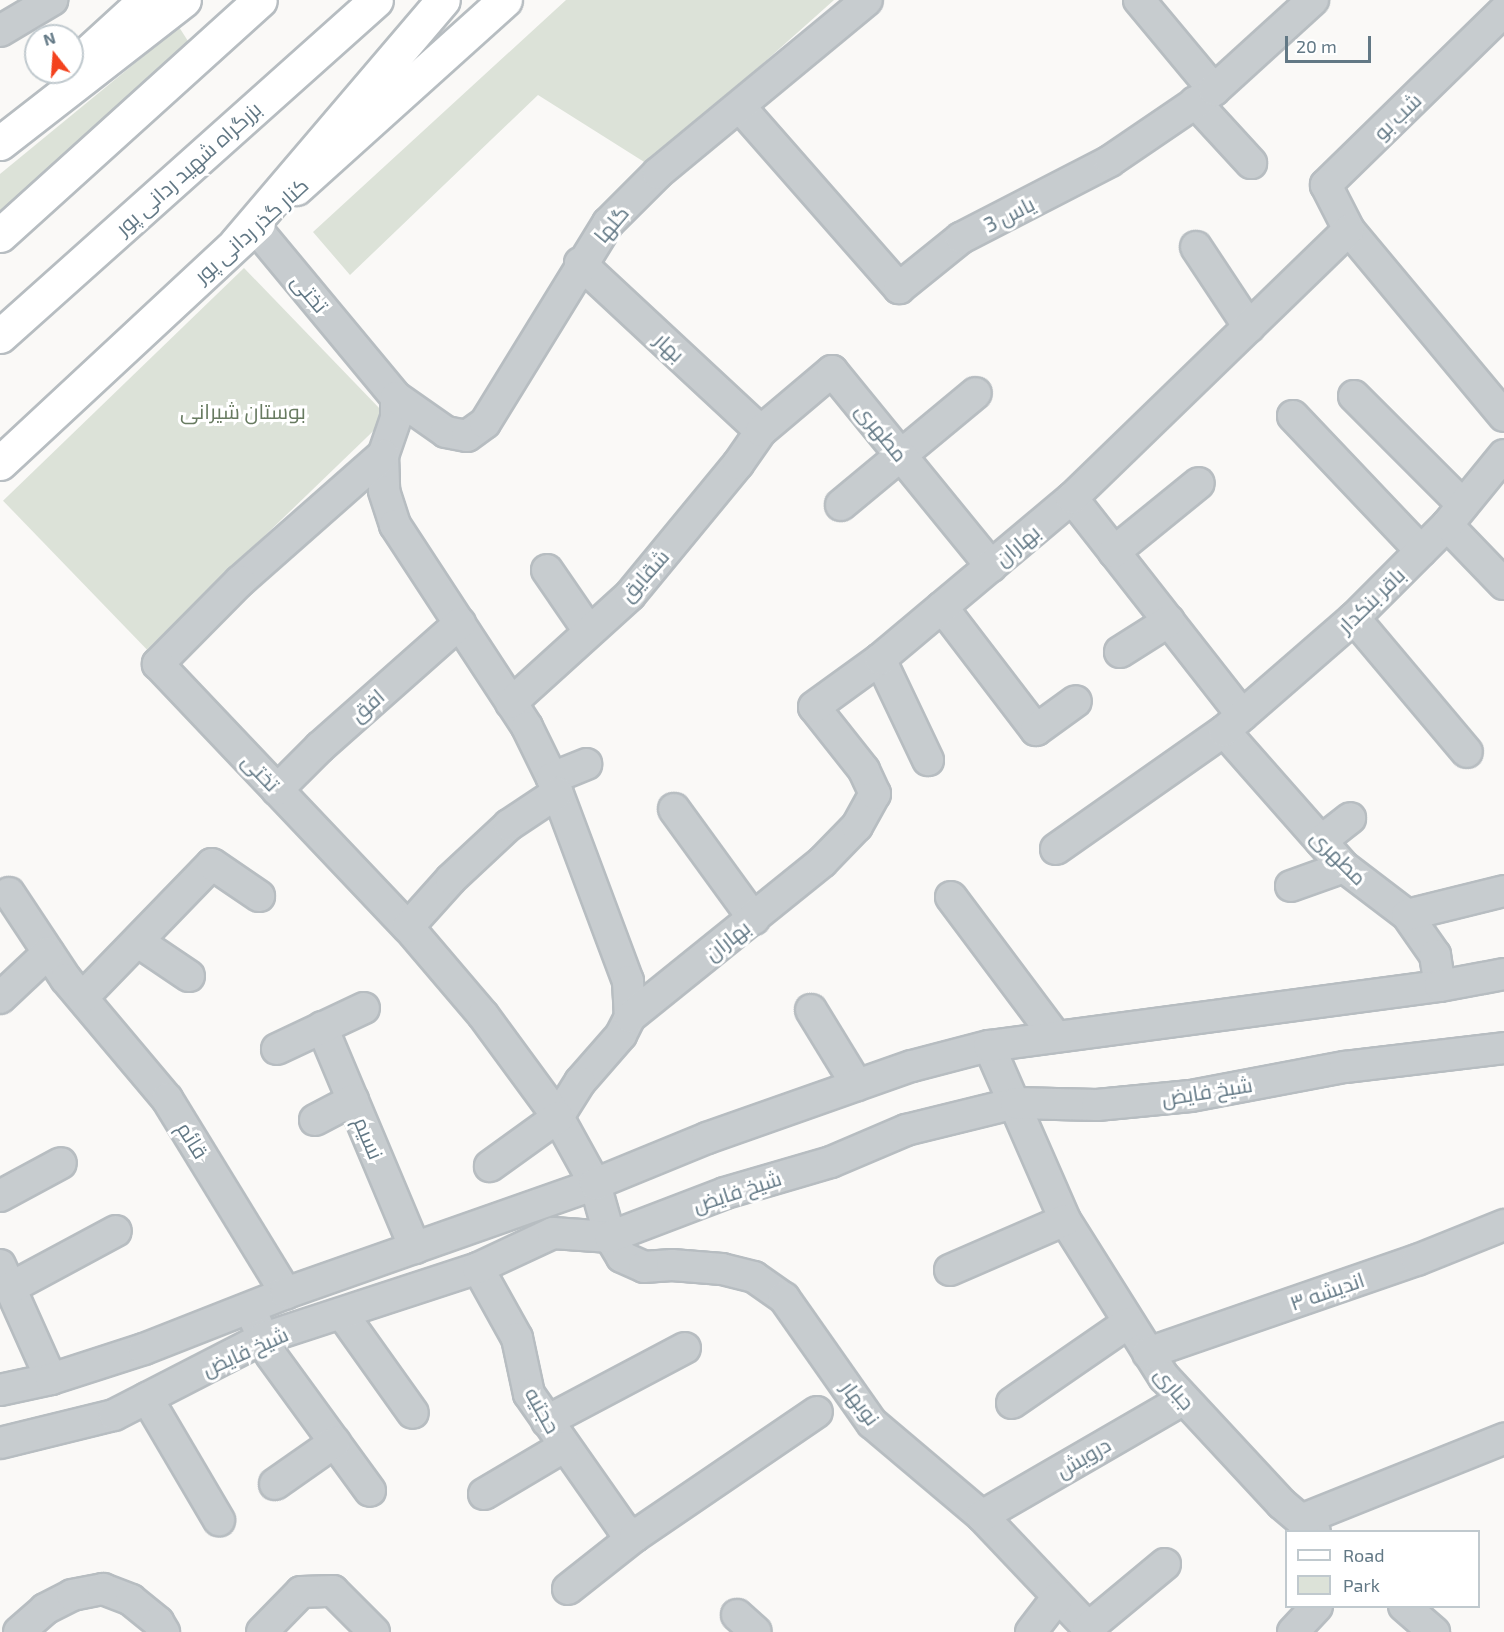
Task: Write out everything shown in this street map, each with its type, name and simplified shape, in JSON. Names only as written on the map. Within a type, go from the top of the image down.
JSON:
[{"type":"main road","points":[[84,57],[145,0]]},
{"type":"main road","points":[[0,143],[184,0]]},
{"type":"main road","points":[[0,235],[260,0]]},
{"type":"main road","name":"بزرگراه شهید ردانی پور","points":[[0,336],[376,0]]},
{"type":"main road","points":[[245,235],[443,0]]},
{"type":"main road","name":"کنار گذر ردانی پور","points":[[0,463],[245,235],[505,0]]},
{"type":"main road","points":[[0,134],[54,84]]},
{"type":"street","points":[[0,32],[52,0]]},
{"type":"street","name":"گلها","points":[[396,397],[446,432],[467,436],[485,423],[580,263],[608,223],[658,173],[741,108],[867,0]]},
{"type":"street","name":"یاس 3","points":[[741,108],[899,288],[961,238],[1110,161],[1205,96],[1313,0]]},
{"type":"street","points":[[1143,1],[1251,163]]},
{"type":"street","name":"شب بو","points":[[1349,230],[1326,185],[1504,11]]},
{"type":"street","points":[[1349,230],[1504,416]]},
{"type":"street","name":"بهاران","points":[[630,1017],[822,862],[857,826],[874,794],[864,771],[814,706],[880,659],[1072,498],[1349,230]]},
{"type":"street","name":"تختی","points":[[245,235],[396,397],[396,418],[383,455],[384,491],[395,525],[511,703],[554,786],[628,981],[630,1017]]},
{"type":"street","points":[[1196,247],[1249,327]]},
{"type":"street","name":"بهار","points":[[580,263],[761,431]]},
{"type":"street","name":"مطهری","points":[[761,431],[832,371],[991,567]]},
{"type":"street","points":[[841,505],[976,393]]},
{"type":"street","points":[[1354,396],[1455,515],[1504,584]]},
{"type":"street","points":[[1293,416],[1421,551]]},
{"type":"street","name":"شقایق","points":[[511,703],[630,595],[761,431]]},
{"type":"street","name":"تختی","points":[[383,455],[240,581],[159,664],[408,927],[483,1015],[558,1117],[595,1184],[610,1237]]},
{"type":"street","name":"باقر بنکدار","points":[[1056,849],[1233,723],[1354,618],[1455,515],[1504,455]]},
{"type":"street","points":[[1114,552],[1199,483]]},
{"type":"street","name":"مطهری","points":[[1072,498],[1169,621],[1233,723],[1321,841],[1344,867],[1407,915],[1435,955],[1440,986]]},
{"type":"street","points":[[547,570],[589,630]]},
{"type":"street","points":[[942,608],[1035,730],[1076,700]]},
{"type":"street","points":[[1354,618],[1467,752]]},
{"type":"street","points":[[1120,652],[1169,621]]},
{"type":"street","name":"افق","points":[[277,790],[460,623]]},
{"type":"street","points":[[880,659],[928,760]]},
{"type":"street","points":[[408,927],[451,879],[509,825],[554,786],[585,764]]},
{"type":"street","points":[[674,809],[754,919]]},
{"type":"street","points":[[1321,841],[1350,818]]},
{"type":"street","points":[[83,997],[140,942],[212,864],[259,896]]},
{"type":"street","points":[[1291,886],[1344,867]]},
{"type":"street","points":[[1407,915],[1504,891]]},
{"type":"street","name":"قائم","points":[[9,893],[48,953],[167,1099],[286,1293]]},
{"type":"street","points":[[951,897],[1055,1036]]},
{"type":"street","points":[[140,942],[189,976]]},
{"type":"street","points":[[0,999],[48,953]]},
{"type":"street","name":"شیخ فایض","points":[[0,1390],[51,1379],[595,1184],[707,1138],[857,1086],[989,1046],[1440,986],[1504,974]]},
{"type":"street","points":[[277,1049],[364,1008]]},
{"type":"street","points":[[811,1010],[857,1086]]},
{"type":"street","points":[[490,1166],[558,1117],[630,1017]]},
{"type":"street","name":"نسیم","points":[[322,1027],[415,1248]]},
{"type":"street","name":"جباری","points":[[989,1046],[1016,1103],[1065,1220],[1128,1323],[1184,1399],[1308,1526]]},
{"type":"street","name":"شیخ فایض","points":[[0,1443],[114,1415],[264,1338],[343,1315],[478,1268],[553,1233],[610,1237],[725,1192],[831,1162],[906,1130],[1016,1103],[1097,1105],[1191,1096],[1345,1066],[1503,1051]]},
{"type":"street","points":[[315,1120],[353,1100]]},
{"type":"street","points":[[0,1196],[61,1162]]},
{"type":"street","points":[[950,1270],[1065,1220]]},
{"type":"street","name":"اندیشه ۳","points":[[1148,1353],[1417,1260],[1504,1225]]},
{"type":"street","points":[[51,1379],[5,1277],[116,1231]]},
{"type":"street","name":"نوبهار","points":[[610,1237],[622,1257],[644,1267],[672,1265],[722,1269],[754,1277],[784,1298],[831,1360],[872,1423],[982,1516],[1057,1598],[1090,1630]]},
{"type":"street","name":"حجتیه","points":[[478,1268],[517,1338],[529,1394],[563,1447],[622,1527],[635,1536]]},
{"type":"street","points":[[249,1308],[271,1355],[370,1491]]},
{"type":"street","points":[[343,1315],[413,1413]]},
{"type":"street","points":[[1012,1403],[1128,1323]]},
{"type":"street","points":[[547,1421],[685,1348]]},
{"type":"street","points":[[147,1398],[219,1520]]},
{"type":"street","name":"درویش","points":[[982,1516],[1184,1399]]},
{"type":"street","points":[[568,1589],[635,1536],[817,1412]]},
{"type":"street","points":[[1308,1526],[1504,1439]]},
{"type":"street","points":[[275,1484],[335,1442]]},
{"type":"street","points":[[484,1494],[563,1447]]},
{"type":"street","points":[[1090,1630],[1165,1564]]},
{"type":"street","points":[[19,1632],[45,1609],[72,1595],[103,1588],[131,1600],[158,1622],[164,1632]]},
{"type":"street","points":[[262,1632],[301,1592],[333,1591],[374,1632]]},
{"type":"street","points":[[1031,1632],[1057,1598]]},
{"type":"street","points":[[1293,1632],[1315,1608]]},
{"type":"street","points":[[1406,1608],[1434,1632]]},
{"type":"green space","points":[[566,0],[834,0],[649,165],[538,95],[350,275],[313,232]]},
{"type":"green space","points":[[179,27],[193,49],[0,229],[0,174]]},
{"type":"green space","name":"بوستان شیرانی","points":[[244,268],[388,417],[147,650],[3,501]]}]
